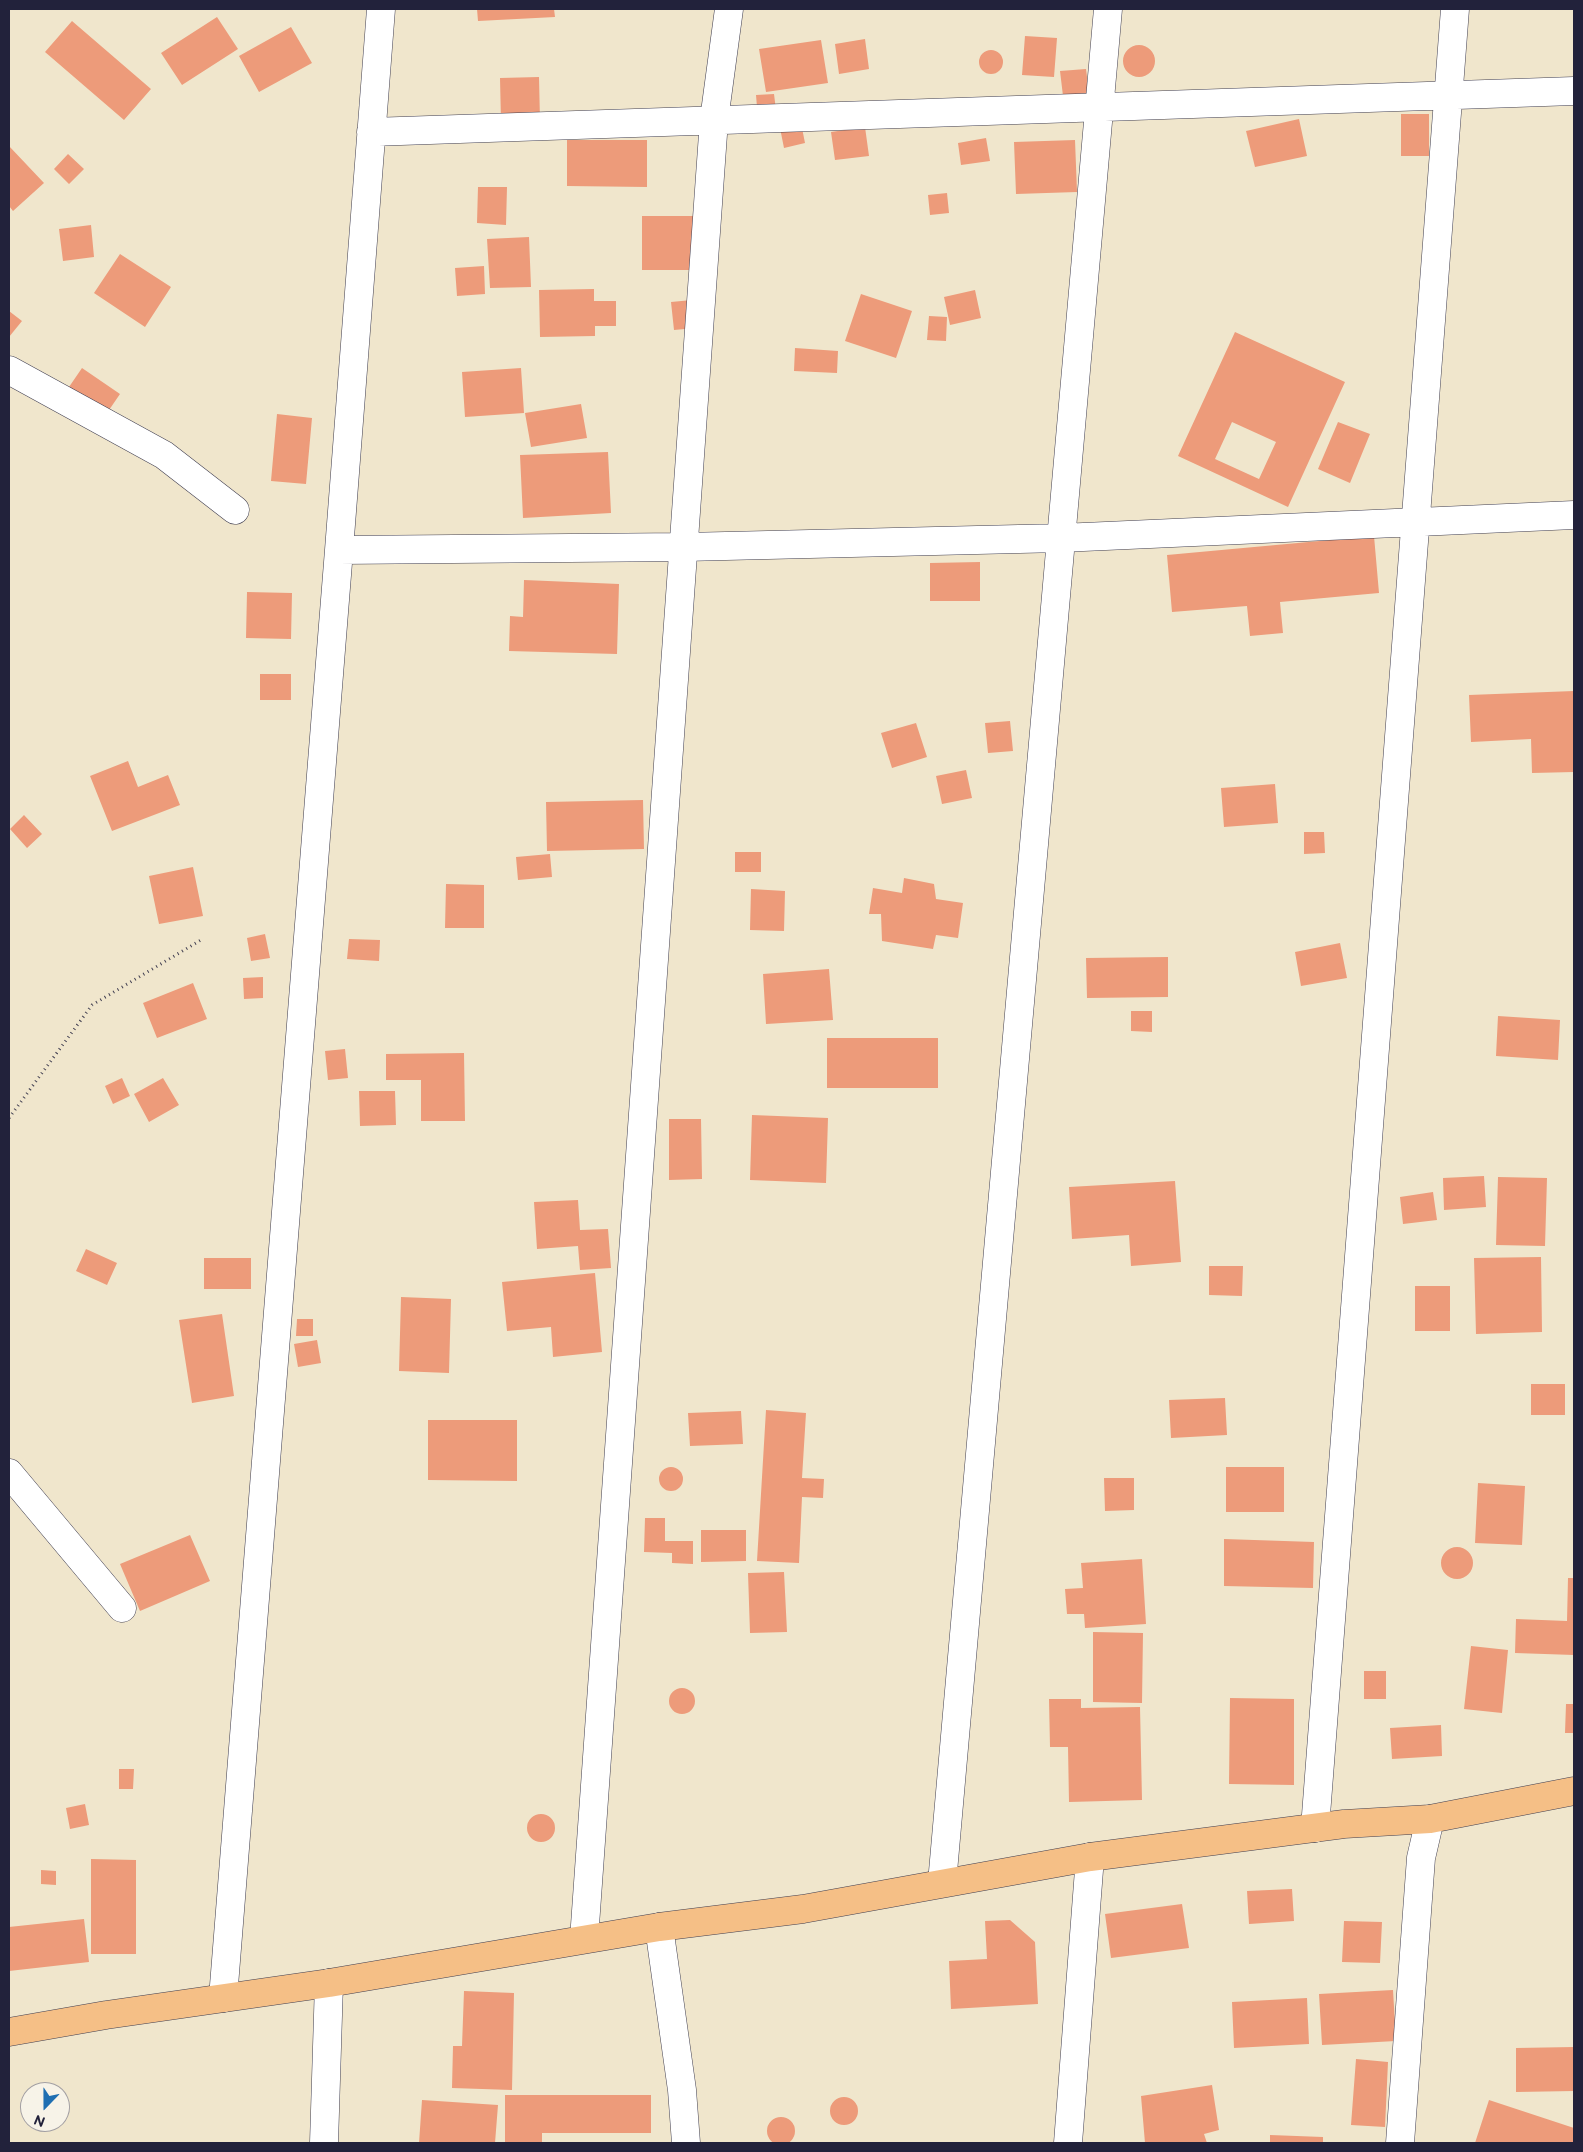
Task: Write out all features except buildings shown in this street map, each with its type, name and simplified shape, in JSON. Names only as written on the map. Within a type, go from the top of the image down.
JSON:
[{"type":"main road","points":[[9,2032],[329,1983],[660,1927],[804,1908],[1090,1857],[1344,1824],[1430,1819],[1574,1791]]},
{"type":"street","points":[[223,1998],[381,9]]},
{"type":"street","points":[[584,1940],[714,120],[729,9]]},
{"type":"street","points":[[942,1883],[1108,9]]},
{"type":"street","points":[[1315,1828],[1455,9]]},
{"type":"street","points":[[371,132],[1574,91]]},
{"type":"street","points":[[10,375],[164,455],[235,510]]},
{"type":"street","points":[[339,550],[684,548],[1060,538],[1574,515]]},
{"type":"street","points":[[9,1473],[122,1608]]},
{"type":"street","points":[[1400,2143],[1421,1858],[1430,1819]]},
{"type":"street","points":[[1068,2143],[1090,1857]]},
{"type":"street","points":[[660,1927],[682,2090],[686,2143]]},
{"type":"street","points":[[324,2143],[329,1983]]},
{"type":"path","points":[[9,1118],[92,1005],[201,940]]}]
